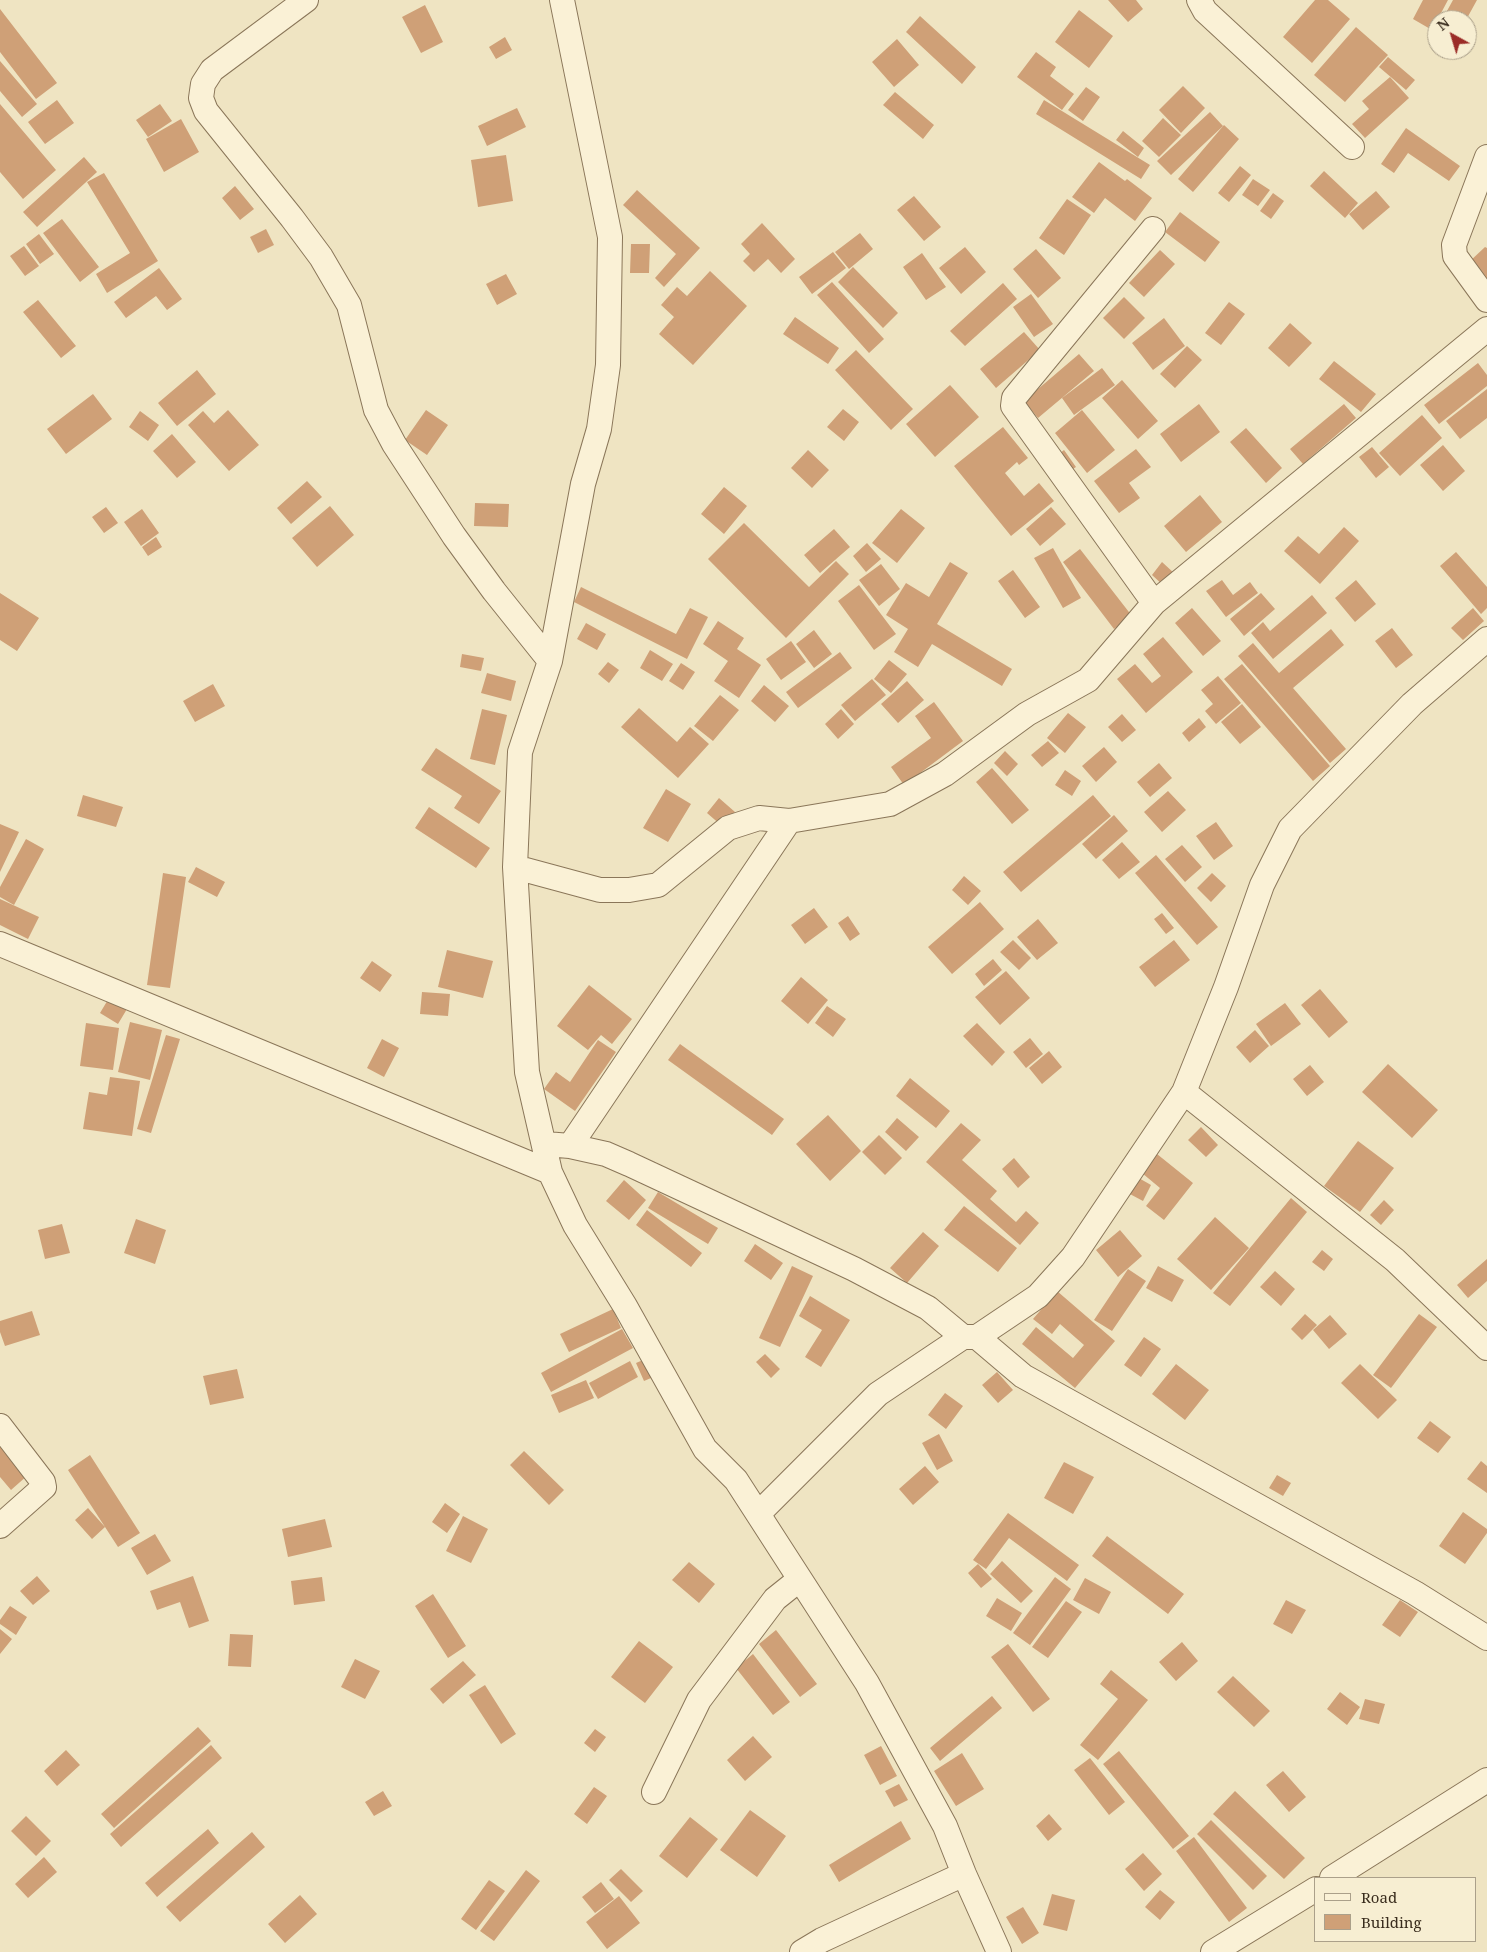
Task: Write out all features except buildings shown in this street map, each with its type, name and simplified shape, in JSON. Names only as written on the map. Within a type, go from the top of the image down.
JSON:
[{"type":"street","points":[[306,0],[212,70],[203,84],[200,98],[206,111],[321,257],[349,305],[376,410],[394,444],[460,544],[550,661]]},
{"type":"street","points":[[562,0],[610,237],[608,365],[599,429],[583,484],[550,661],[520,752],[515,867],[527,1072],[546,1144],[550,1172],[575,1225],[626,1306],[705,1449],[736,1480],[867,1683],[945,1826],[999,1952]]},
{"type":"street","points":[[1199,0],[1206,11],[1352,148]]},
{"type":"street","points":[[1487,157],[1454,245],[1454,256],[1487,300]]},
{"type":"street","points":[[1153,229],[1014,398],[1013,406],[1154,603]]},
{"type":"street","points":[[515,867],[600,890],[658,885],[728,828],[759,818],[789,821],[890,804],[945,774],[1027,714],[1088,680],[1154,603],[1487,329]]},
{"type":"street","points":[[758,1514],[878,1394],[1038,1296],[1073,1256],[1184,1092],[1226,987],[1262,885],[1290,830],[1412,704],[1486,642]]},
{"type":"street","points":[[570,1146],[789,821]]},
{"type":"street","points":[[0,944],[550,1172]]},
{"type":"street","points":[[1184,1092],[1395,1260],[1487,1348]]},
{"type":"street","points":[[546,1144],[570,1146],[606,1154],[854,1269],[928,1308],[1023,1376],[1122,1429],[1406,1588],[1487,1638]]},
{"type":"street","points":[[0,1426],[43,1482],[44,1487],[0,1526]]},
{"type":"street","points":[[654,1792],[699,1700],[775,1599],[800,1580]]},
{"type":"street","points":[[1334,1877],[1487,1780]]},
{"type":"street","points":[[802,1952],[831,1936],[964,1874]]},
{"type":"street","points":[[1213,1952],[1314,1889]]}]
